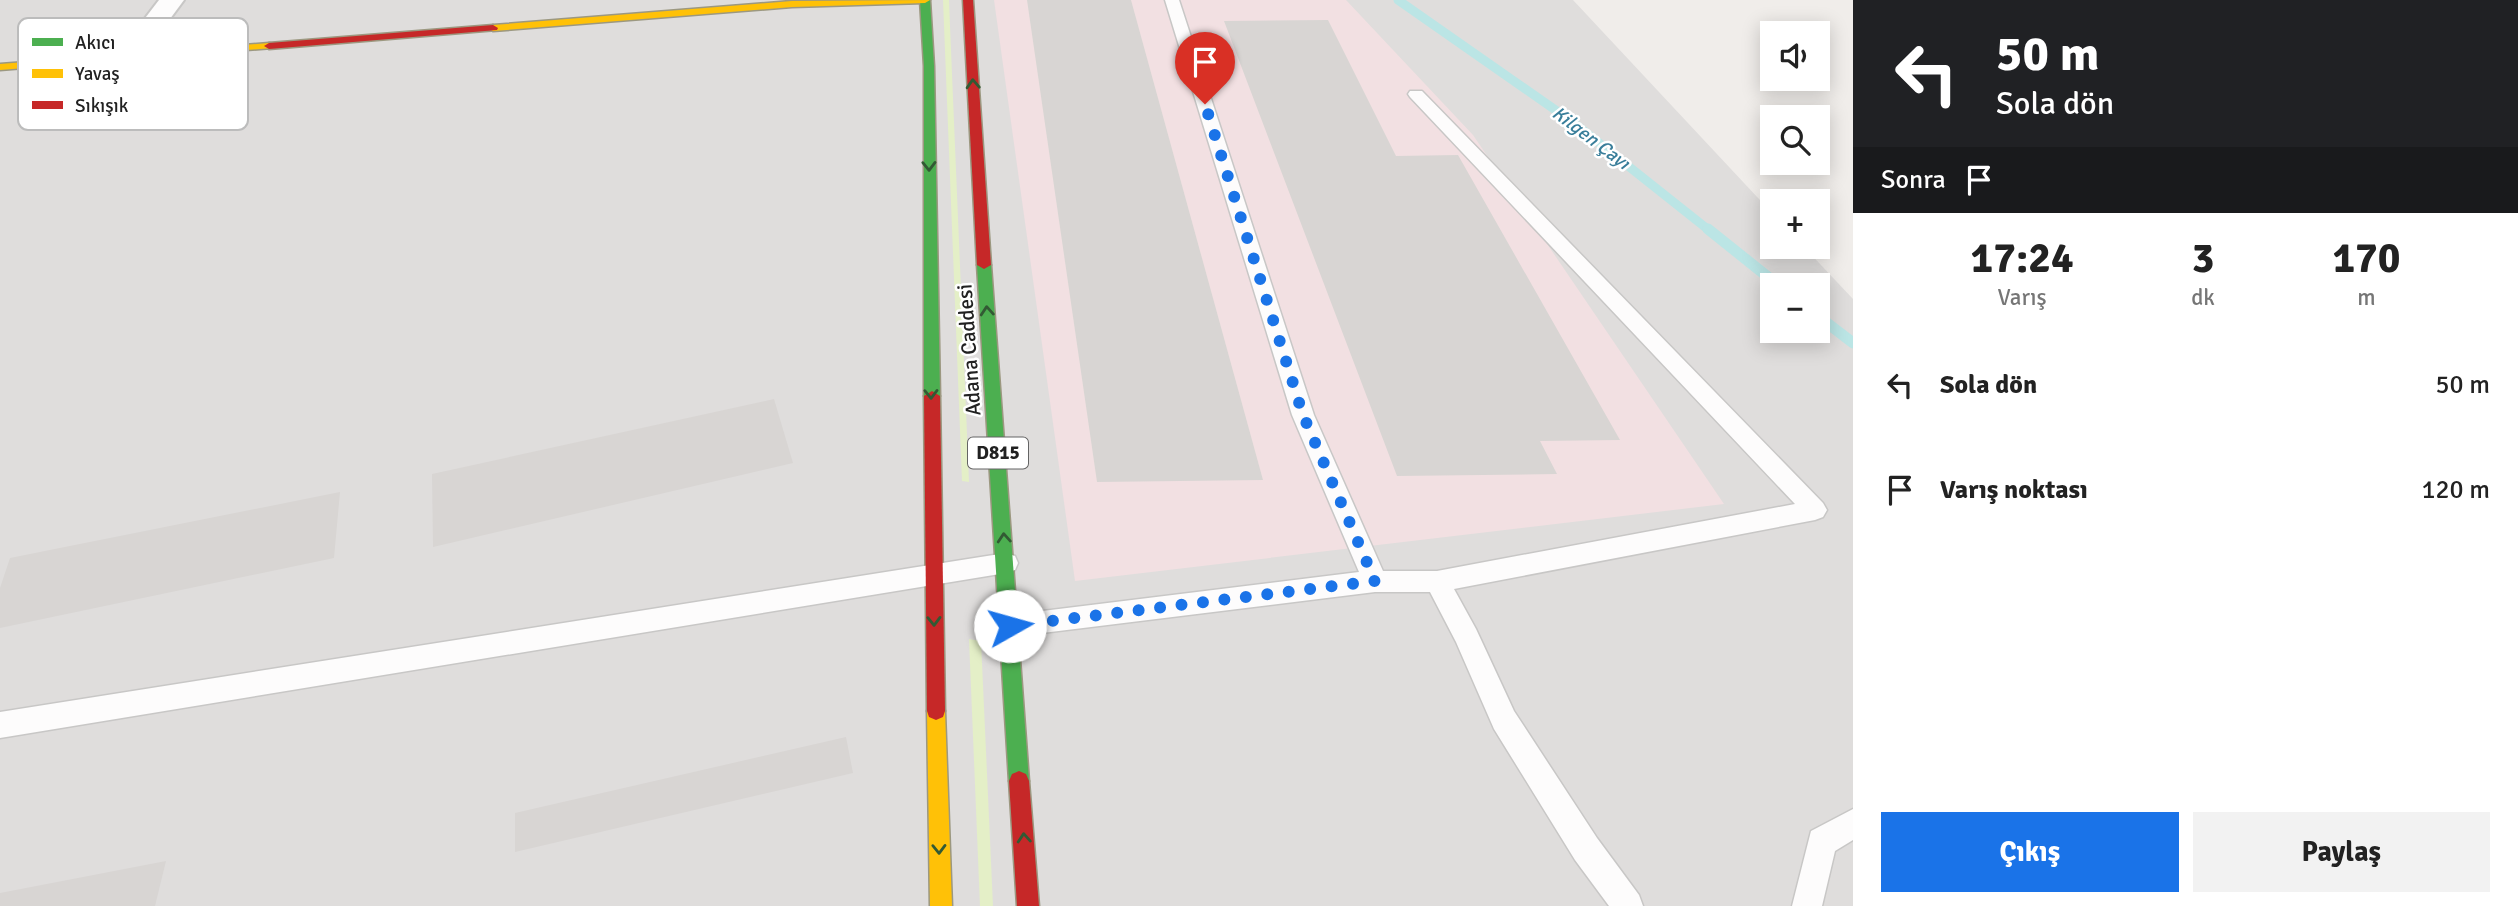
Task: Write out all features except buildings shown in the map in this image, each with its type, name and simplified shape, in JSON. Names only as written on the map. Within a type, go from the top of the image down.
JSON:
[{"type":"main road","points":[[248,47],[847,1],[925,0]]},
{"type":"main road","name":"Adana Caddesi","points":[[925,0],[929,66],[933,573],[941,906]]},
{"type":"main road","name":"Adana Caddesi","points":[[968,0],[978,185],[1028,906]]},
{"type":"main road","points":[[0,67],[18,65]]},
{"type":"street","points":[[158,18],[172,0]]},
{"type":"lane","points":[[1172,0],[1303,415],[1375,581]]},
{"type":"lane","points":[[1010,626],[1375,581],[1437,582],[1815,510],[1416,94]]},
{"type":"lane","points":[[0,725],[1006,563]]},
{"type":"lane","points":[[1437,582],[1467,637],[1504,720],[1586,849],[1628,906]]},
{"type":"lane","points":[[1807,906],[1822,842],[1853,824]]},
{"type":"shaded area","points":[[0,0],[1573,0],[1760,200],[1760,259],[1815,259],[1828,273],[1760,273],[1760,343],[1830,343],[1830,275],[1853,299],[1853,906],[0,906]]},
{"type":"shaded area","points":[[994,0],[1346,0],[1473,135],[1724,504],[1075,581]]},
{"type":"green space","points":[[943,0],[949,0],[969,482],[962,481]]},
{"type":"green space","points":[[969,639],[981,641],[993,906],[980,906]]},
{"type":"waterway","name":"Kilgen Çayı","points":[[1398,0],[1574,123],[1710,231]]},
{"type":"waterway","name":"Kilgen Çayı","points":[[1708,229],[1763,273]]},
{"type":"waterway","name":"Kilgen Çayı","points":[[1830,325],[1853,343]]},
{"type":"traffic: fast","points":[[925,0],[929,66],[932,396]]},
{"type":"traffic: fast","points":[[984,265],[1019,781]]},
{"type":"traffic: slow","points":[[493,28],[792,4],[925,0]]},
{"type":"traffic: slow","points":[[248,48],[269,46]]},
{"type":"traffic: slow","points":[[0,67],[18,66]]},
{"type":"traffic: slow","points":[[936,711],[941,906]]},
{"type":"traffic: jam","points":[[968,0],[984,265]]},
{"type":"traffic: jam","points":[[269,46],[493,28]]},
{"type":"traffic: jam","points":[[932,396],[936,711]]},
{"type":"traffic: jam","points":[[1019,781],[1028,906]]},
{"type":"route","points":[[1010,626],[1375,581],[1303,415],[1205,104]]}]
